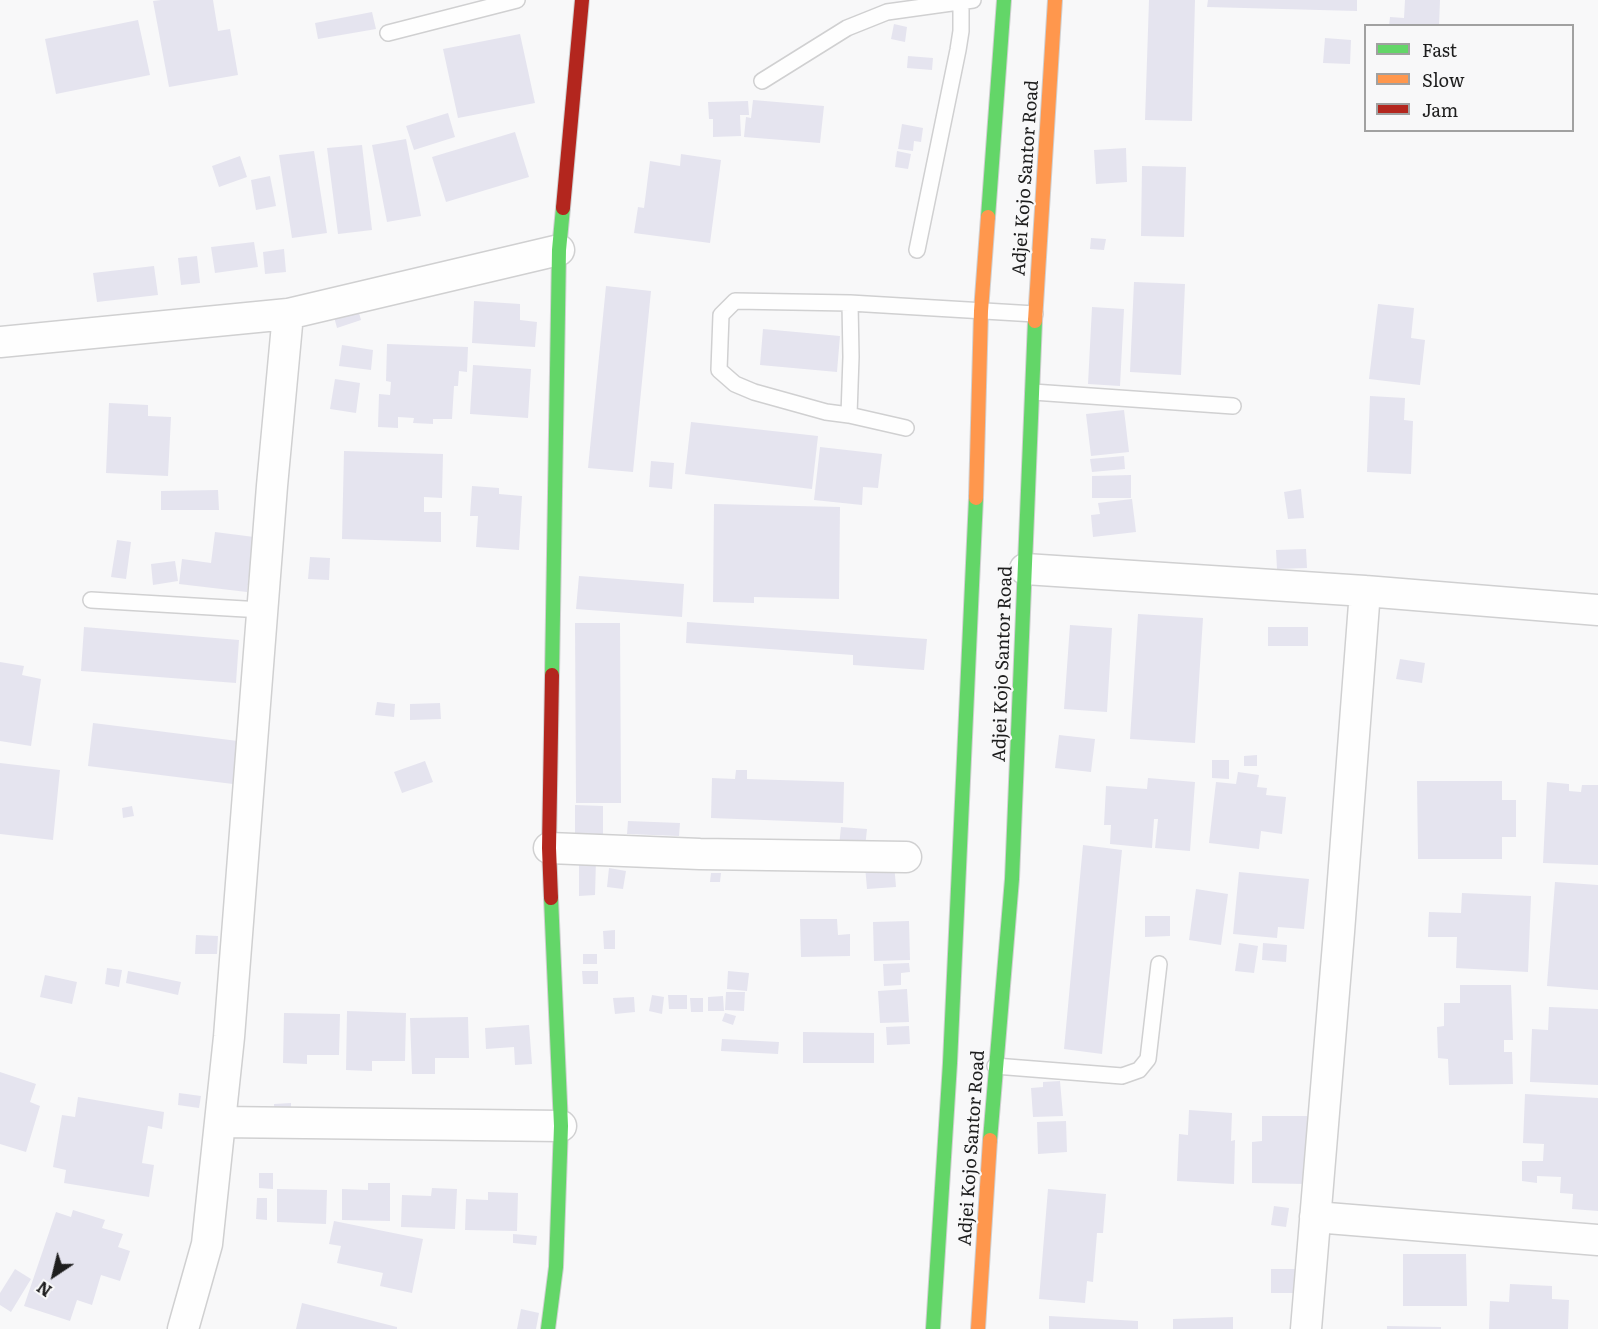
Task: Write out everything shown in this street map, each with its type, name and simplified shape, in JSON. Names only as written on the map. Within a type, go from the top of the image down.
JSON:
[{"type":"street","points":[[548,1329],[556,1267],[561,1126],[549,848],[559,250],[582,0]]},
{"type":"street","name":"Adjei Kojo Santor Road","points":[[933,1329],[950,1063],[978,446],[981,311],[1004,0]]},
{"type":"street","name":"Adjei Kojo Santor Road","points":[[978,1329],[995,1066],[1012,879],[1035,314],[1055,0]]},
{"type":"street","points":[[0,342],[288,314],[559,250]]},
{"type":"street","points":[[183,1329],[207,1244],[230,1026],[262,609],[288,314]]},
{"type":"street","points":[[1025,569],[1365,591],[1598,610]]},
{"type":"street","points":[[1306,1329],[1365,591]]},
{"type":"street","points":[[549,848],[700,854],[906,857]]},
{"type":"street","points":[[220,1122],[561,1126]]},
{"type":"street","points":[[1315,1217],[1598,1240]]},
{"type":"lane","points":[[388,33],[517,0]]},
{"type":"lane","points":[[762,81],[847,28],[886,12],[967,1],[917,250]]},
{"type":"lane","points":[[906,428],[826,412],[754,392],[735,384],[719,370],[721,315],[735,301],[850,303],[1035,314]]},
{"type":"lane","points":[[849,415],[850,303]]},
{"type":"lane","points":[[1033,392],[1233,406]]},
{"type":"lane","points":[[91,600],[262,609]]},
{"type":"lane","points":[[995,1066],[1122,1076],[1139,1070],[1148,1059],[1159,964]]},
{"type":"building","points":[[213,0],[218,31],[230,29],[238,75],[169,87],[153,1]]},
{"type":"building","points":[[1149,0],[1195,0],[1192,121],[1145,120]]},
{"type":"building","points":[[1208,0],[1357,0],[1357,11],[1207,7]]},
{"type":"building","points":[[1405,0],[1440,0],[1439,24],[1389,24],[1390,17],[1404,18]]},
{"type":"building","points":[[372,12],[376,29],[318,39],[315,23]]},
{"type":"building","points":[[138,20],[150,75],[56,94],[45,39]]},
{"type":"building","points":[[894,24],[907,27],[905,42],[891,39]]},
{"type":"building","points":[[520,34],[535,103],[458,118],[443,49]]},
{"type":"building","points":[[1325,38],[1351,40],[1350,64],[1323,63]]},
{"type":"building","points":[[908,56],[933,58],[932,70],[907,68]]},
{"type":"building","points":[[753,100],[824,106],[820,143],[744,137],[746,117],[751,118]]},
{"type":"building","points":[[748,101],[749,115],[740,115],[741,136],[713,137],[713,119],[709,119],[708,102]]},
{"type":"building","points":[[448,113],[455,137],[414,150],[406,126]]},
{"type":"building","points":[[902,124],[923,128],[921,142],[914,141],[913,151],[898,149]]},
{"type":"building","points":[[515,132],[529,177],[446,202],[432,157]]},
{"type":"building","points":[[406,139],[421,216],[387,222],[372,145]]},
{"type":"building","points":[[362,145],[372,230],[338,234],[327,148]]},
{"type":"building","points":[[1126,148],[1127,182],[1096,184],[1094,150]]},
{"type":"building","points":[[314,151],[327,233],[292,238],[279,155]]},
{"type":"building","points":[[897,151],[911,154],[908,169],[895,167]]},
{"type":"building","points":[[681,154],[721,160],[710,243],[634,233],[638,207],[644,208],[650,161],[680,166]]},
{"type":"building","points":[[240,156],[247,177],[219,187],[212,166]]},
{"type":"building","points":[[1142,166],[1186,167],[1184,237],[1141,236]]},
{"type":"building","points":[[270,176],[276,206],[256,210],[251,180]]},
{"type":"building","points":[[1091,238],[1106,239],[1104,250],[1090,249]]},
{"type":"building","points":[[254,242],[258,267],[215,273],[211,247]]},
{"type":"building","points":[[284,249],[286,272],[265,274],[263,252]]},
{"type":"building","points":[[197,256],[200,283],[181,285],[178,258]]},
{"type":"building","points":[[154,266],[158,295],[97,302],[93,273]]},
{"type":"building","points":[[1134,282],[1185,284],[1181,375],[1130,372]]},
{"type":"building","points":[[606,286],[651,291],[633,472],[588,468]]},
{"type":"building","points":[[474,301],[520,304],[520,320],[537,322],[535,347],[472,343]]},
{"type":"building","points":[[1378,304],[1414,308],[1411,338],[1425,340],[1420,385],[1369,379]]},
{"type":"building","points":[[357,306],[361,320],[337,328],[333,313]]},
{"type":"building","points":[[1092,307],[1124,309],[1120,386],[1088,384]]},
{"type":"building","points":[[763,329],[840,336],[837,372],[760,365]]},
{"type":"building","points":[[387,344],[468,347],[467,372],[459,371],[458,386],[454,386],[452,419],[433,419],[433,424],[413,423],[414,418],[398,417],[398,428],[378,427],[379,394],[390,395],[391,382],[386,381]]},
{"type":"building","points":[[342,345],[373,350],[371,370],[339,366]]},
{"type":"building","points":[[473,365],[531,369],[528,418],[470,414]]},
{"type":"building","points":[[335,379],[360,383],[356,413],[330,409]]},
{"type":"building","points":[[1370,396],[1405,398],[1404,420],[1413,421],[1411,474],[1367,472]]},
{"type":"building","points":[[109,403],[148,405],[148,416],[171,417],[168,476],[106,473]]},
{"type":"building","points":[[1124,410],[1129,452],[1091,456],[1086,414]]},
{"type":"building","points":[[691,422],[818,436],[812,489],[685,474]]},
{"type":"building","points":[[820,447],[882,454],[878,488],[863,487],[862,505],[814,500]]},
{"type":"building","points":[[344,451],[443,454],[442,498],[424,497],[424,512],[441,512],[441,542],[342,539]]},
{"type":"building","points":[[1124,456],[1125,469],[1092,472],[1090,459]]},
{"type":"building","points":[[651,461],[674,463],[672,489],[649,487]]},
{"type":"building","points":[[1131,475],[1131,498],[1092,498],[1092,476]]},
{"type":"building","points":[[472,486],[499,488],[499,494],[522,496],[519,550],[476,547],[478,516],[470,516]]},
{"type":"building","points":[[1301,489],[1304,518],[1288,519],[1284,492]]},
{"type":"building","points":[[218,490],[219,510],[161,510],[161,491]]},
{"type":"building","points":[[1132,499],[1136,532],[1093,537],[1091,515],[1100,514],[1098,503]]},
{"type":"building","points":[[714,504],[840,507],[839,599],[754,597],[754,603],[713,602]]},
{"type":"building","points":[[215,532],[254,537],[247,592],[179,584],[182,559],[211,563]]},
{"type":"building","points":[[117,540],[131,542],[126,579],[111,577]]},
{"type":"building","points":[[1306,549],[1307,568],[1277,569],[1276,550]]},
{"type":"building","points":[[310,557],[330,558],[329,580],[308,579]]},
{"type":"building","points":[[175,561],[178,581],[153,585],[151,564]]},
{"type":"building","points":[[579,576],[684,584],[682,617],[576,609]]},
{"type":"building","points":[[1138,614],[1203,618],[1195,743],[1130,739]]},
{"type":"building","points":[[687,622],[927,639],[924,670],[853,665],[853,655],[686,643]]},
{"type":"building","points":[[575,623],[620,623],[621,803],[576,803]]},
{"type":"building","points":[[1070,625],[1112,628],[1107,712],[1064,709]]},
{"type":"building","points":[[84,627],[239,640],[236,683],[81,671]]},
{"type":"building","points":[[1268,627],[1308,627],[1308,646],[1268,646]]},
{"type":"building","points":[[1400,659],[1425,663],[1422,683],[1396,679]]},
{"type":"building","points":[[0,662],[24,666],[22,675],[41,679],[31,746],[0,741]]},
{"type":"building","points":[[377,702],[395,704],[394,717],[375,715]]},
{"type":"building","points":[[440,703],[441,719],[410,720],[410,704]]},
{"type":"building","points":[[93,723],[238,741],[233,784],[88,766]]},
{"type":"building","points":[[1059,735],[1095,739],[1091,772],[1055,768]]},
{"type":"building","points":[[1257,755],[1257,766],[1244,766],[1244,756]]},
{"type":"building","points":[[1212,760],[1229,760],[1229,779],[1212,778]]},
{"type":"building","points":[[425,761],[433,782],[402,793],[394,772]]},
{"type":"building","points":[[0,763],[60,770],[53,840],[0,834]]},
{"type":"building","points":[[736,770],[747,770],[747,779],[844,782],[843,823],[711,818],[712,778],[735,779]]},
{"type":"building","points":[[1238,772],[1259,775],[1257,787],[1267,788],[1266,795],[1286,797],[1282,834],[1261,831],[1259,849],[1209,843],[1216,782],[1236,784]]},
{"type":"building","points":[[1148,778],[1195,782],[1190,851],[1155,848],[1158,819],[1154,819],[1152,848],[1110,844],[1111,825],[1104,825],[1106,786],[1147,789]]},
{"type":"building","points":[[1417,781],[1502,781],[1502,800],[1516,800],[1516,837],[1502,837],[1502,859],[1418,859]]},
{"type":"building","points":[[1547,782],[1569,784],[1569,791],[1581,792],[1582,785],[1598,785],[1598,865],[1543,863]]},
{"type":"building","points":[[575,805],[603,806],[603,837],[575,836]]},
{"type":"building","points":[[132,806],[134,816],[123,818],[122,808]]},
{"type":"building","points":[[628,821],[680,823],[679,836],[627,834]]},
{"type":"building","points":[[841,827],[867,829],[865,848],[839,846]]},
{"type":"building","points":[[1083,845],[1122,850],[1102,1054],[1064,1049]]},
{"type":"building","points":[[579,859],[596,860],[595,895],[579,896]]},
{"type":"building","points":[[894,863],[896,887],[867,889],[865,866]]},
{"type":"building","points":[[609,868],[626,871],[623,889],[607,887]]},
{"type":"building","points":[[1239,872],[1309,879],[1304,929],[1278,927],[1277,938],[1233,934]]},
{"type":"building","points":[[711,873],[721,873],[720,882],[710,882]]},
{"type":"building","points":[[1555,882],[1598,885],[1598,990],[1547,986]]},
{"type":"building","points":[[1196,889],[1228,894],[1221,945],[1189,940]]},
{"type":"building","points":[[1462,893],[1531,896],[1528,972],[1456,968],[1457,937],[1428,937],[1429,912],[1461,913]]},
{"type":"building","points":[[1145,916],[1170,916],[1170,936],[1145,937]]},
{"type":"building","points":[[800,919],[837,919],[838,935],[850,934],[850,956],[801,957]]},
{"type":"building","points":[[909,921],[910,960],[874,961],[873,922]]},
{"type":"building","points":[[615,930],[615,949],[604,949],[603,931]]},
{"type":"building","points":[[196,935],[218,936],[217,954],[195,954]]},
{"type":"building","points":[[1239,943],[1258,946],[1254,973],[1235,971]]},
{"type":"building","points":[[1263,943],[1287,945],[1286,962],[1262,960]]},
{"type":"building","points":[[583,954],[597,954],[597,964],[583,964]]},
{"type":"building","points":[[909,963],[910,972],[901,973],[901,985],[884,986],[883,964]]},
{"type":"building","points":[[107,968],[122,970],[119,987],[105,984]]},
{"type":"building","points":[[128,971],[181,982],[178,995],[126,983]]},
{"type":"building","points":[[582,971],[598,971],[598,984],[583,984]]},
{"type":"building","points":[[728,971],[749,973],[747,991],[727,989]]},
{"type":"building","points":[[45,975],[77,982],[72,1004],[40,997]]},
{"type":"building","points":[[1460,985],[1511,985],[1513,1040],[1504,1040],[1504,1052],[1512,1052],[1513,1084],[1449,1085],[1448,1059],[1438,1058],[1437,1027],[1444,1026],[1444,1003],[1460,1003]]},
{"type":"building","points":[[907,989],[909,1022],[880,1023],[878,991]]},
{"type":"building","points":[[726,992],[745,992],[744,1011],[725,1010]]},
{"type":"building","points":[[652,995],[664,997],[662,1014],[649,1011]]},
{"type":"building","points":[[668,995],[687,995],[687,1009],[669,1009]]},
{"type":"building","points":[[723,996],[724,1011],[708,1011],[708,997]]},
{"type":"building","points":[[634,997],[635,1012],[615,1014],[613,998]]},
{"type":"building","points":[[690,998],[703,998],[703,1012],[691,1012]]},
{"type":"building","points":[[1549,1007],[1598,1009],[1598,1085],[1530,1082],[1532,1029],[1548,1030]]},
{"type":"building","points":[[347,1011],[406,1013],[405,1061],[372,1061],[372,1071],[346,1070]]},
{"type":"building","points":[[284,1013],[340,1014],[339,1055],[307,1055],[307,1064],[283,1063]]},
{"type":"building","points":[[725,1013],[736,1016],[733,1025],[722,1021]]},
{"type":"building","points":[[468,1017],[469,1058],[435,1058],[435,1074],[412,1074],[410,1018]]},
{"type":"building","points":[[529,1025],[532,1064],[515,1065],[514,1047],[486,1049],[485,1028]]},
{"type":"building","points":[[909,1026],[910,1044],[887,1045],[886,1027]]},
{"type":"building","points":[[803,1032],[874,1033],[874,1063],[803,1063]]},
{"type":"building","points":[[722,1039],[779,1042],[778,1054],[721,1051]]},
{"type":"building","points":[[0,1072],[36,1084],[30,1102],[40,1106],[26,1152],[0,1144]]},
{"type":"building","points":[[1060,1081],[1063,1116],[1033,1117],[1031,1088],[1043,1087],[1043,1082]]},
{"type":"building","points":[[179,1093],[201,1096],[199,1108],[178,1105]]},
{"type":"building","points":[[1525,1094],[1598,1098],[1598,1211],[1572,1209],[1573,1194],[1560,1193],[1561,1177],[1537,1176],[1537,1183],[1522,1181],[1522,1161],[1543,1161],[1544,1144],[1523,1143]]},
{"type":"building","points":[[78,1097],[164,1112],[162,1129],[148,1126],[142,1163],[154,1165],[149,1197],[64,1183],[66,1170],[53,1167],[62,1115],[75,1117]]},
{"type":"building","points":[[291,1103],[291,1110],[274,1111],[274,1104]]},
{"type":"building","points":[[1189,1110],[1232,1113],[1231,1141],[1235,1140],[1234,1184],[1177,1181],[1179,1134],[1188,1135]]},
{"type":"building","points":[[1262,1116],[1307,1116],[1306,1184],[1252,1183],[1252,1142],[1262,1141]]},
{"type":"building","points":[[1066,1121],[1067,1152],[1038,1154],[1037,1122]]},
{"type":"building","points":[[259,1173],[273,1173],[273,1189],[259,1188]]},
{"type":"building","points":[[368,1183],[390,1183],[390,1221],[342,1220],[342,1189],[368,1190]]},
{"type":"building","points":[[432,1188],[457,1189],[455,1229],[401,1227],[402,1195],[431,1196]]},
{"type":"building","points":[[277,1189],[327,1190],[326,1224],[277,1222]]},
{"type":"building","points":[[1048,1189],[1106,1194],[1103,1233],[1097,1233],[1093,1282],[1087,1281],[1085,1303],[1039,1299]]},
{"type":"building","points":[[488,1192],[518,1193],[517,1231],[465,1230],[466,1199],[488,1200]]},
{"type":"building","points":[[257,1198],[267,1198],[267,1220],[256,1219]]},
{"type":"building","points":[[1274,1206],[1289,1208],[1286,1227],[1271,1225]]},
{"type":"building","points":[[73,1210],[105,1220],[102,1228],[123,1234],[118,1247],[130,1251],[120,1281],[101,1275],[92,1305],[77,1300],[70,1321],[24,1306],[56,1212],[71,1217]]},
{"type":"building","points":[[334,1221],[423,1239],[412,1293],[380,1286],[383,1273],[337,1263],[341,1246],[329,1244]]},
{"type":"building","points":[[513,1234],[537,1236],[536,1245],[513,1243]]},
{"type":"building","points":[[1403,1254],[1466,1254],[1467,1306],[1403,1306]]},
{"type":"building","points":[[15,1269],[31,1279],[11,1312],[0,1305],[0,1293]]},
{"type":"building","points":[[1271,1269],[1296,1269],[1295,1293],[1271,1293]]},
{"type":"building","points":[[1510,1284],[1552,1286],[1552,1299],[1569,1300],[1568,1329],[1489,1329],[1490,1301],[1509,1302]]},
{"type":"building","points":[[302,1303],[397,1327],[397,1329],[296,1329]]},
{"type":"building","points":[[521,1309],[539,1313],[536,1329],[517,1329]]},
{"type":"building","points":[[1049,1316],[1138,1321],[1138,1329],[1049,1329]]},
{"type":"building","points":[[1233,1317],[1233,1329],[1173,1329],[1173,1319]]},
{"type":"building","points":[[1387,1326],[1441,1327],[1441,1329],[1387,1329]]},
{"type":"traffic: fast","points":[[988,217],[1004,0]]},
{"type":"traffic: fast","points":[[552,675],[559,250],[563,208]]},
{"type":"traffic: fast","points":[[990,1140],[1012,879],[1035,321]]},
{"type":"traffic: fast","points":[[933,1329],[950,1063],[976,498]]},
{"type":"traffic: fast","points":[[548,1329],[556,1267],[561,1126],[551,898]]},
{"type":"traffic: slow","points":[[1035,321],[1055,0]]},
{"type":"traffic: slow","points":[[976,498],[981,311],[988,217]]},
{"type":"traffic: slow","points":[[978,1329],[990,1140]]},
{"type":"traffic: jam","points":[[563,208],[582,0]]},
{"type":"traffic: jam","points":[[551,898],[549,848],[552,675]]}]
